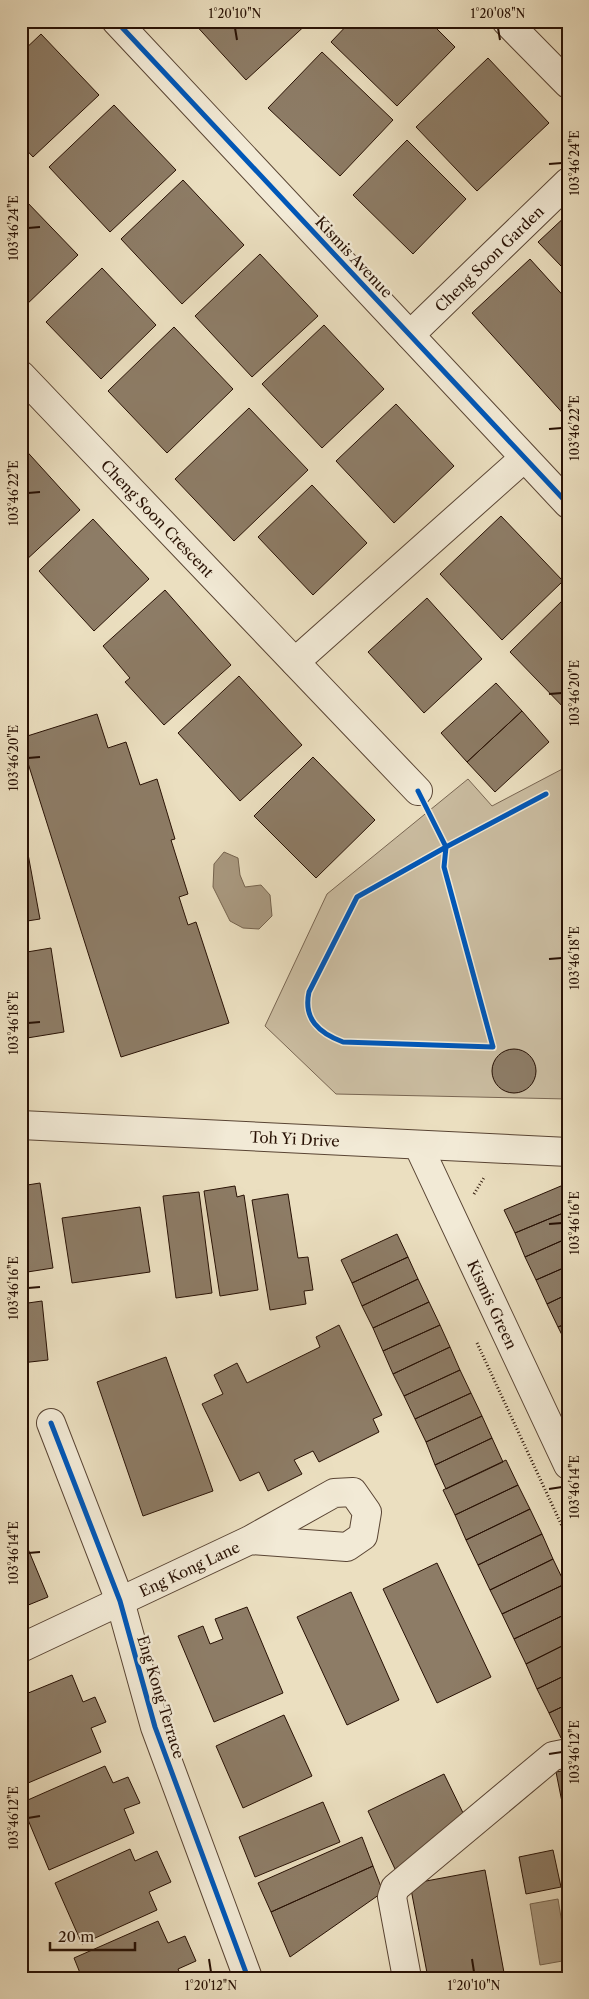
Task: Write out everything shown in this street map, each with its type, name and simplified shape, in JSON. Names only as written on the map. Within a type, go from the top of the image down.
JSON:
[{"type":"street","points":[[506,21],[568,84]]},
{"type":"street","name":"Kismis Avenue","points":[[122,23],[568,504]]},
{"type":"street","name":"Cheng Soon Garden","points":[[410,335],[568,182]]},
{"type":"street","name":"Cheng Soon Crescent","points":[[21,374],[418,791]]},
{"type":"street","points":[[295,662],[524,458]]},
{"type":"street","name":"Toh Yi Drive","points":[[21,1125],[568,1152]]},
{"type":"street","name":"Kismis Green","points":[[418,1145],[568,1465]]},
{"type":"street","name":"Eng Kong Terrace","points":[[51,1423],[120,1601],[155,1728],[248,1978]]},
{"type":"street","name":"Eng Kong Lane","points":[[21,1648],[250,1540]]},
{"type":"street","points":[[407,1978],[392,1897],[395,1888],[553,1756],[568,1753]]},
{"type":"path","points":[[472,1200],[488,1172]]},
{"type":"path","points":[[472,1334],[568,1539]]},
{"type":"shaded area","points":[[568,766],[568,1099],[336,1094],[265,1026],[327,894],[468,779],[492,806]]},
{"type":"shaded area","points":[[224,852],[238,858],[240,875],[245,887],[261,885],[270,895],[272,916],[259,929],[243,928],[230,921],[213,887],[214,864]]},
{"type":"shaded area","points":[[558,1899],[568,1960],[540,1965],[530,1904]]},
{"type":"building","points":[[192,21],[310,21],[246,80]]},
{"type":"building","points":[[351,21],[429,21],[455,47],[397,106],[331,42]]},
{"type":"building","points":[[41,34],[99,95],[33,157],[21,144],[21,53]]},
{"type":"building","points":[[322,52],[393,120],[340,176],[268,108]]},
{"type":"building","points":[[488,58],[549,123],[477,191],[416,127]]},
{"type":"building","points":[[114,105],[176,170],[110,232],[49,167]]},
{"type":"building","points":[[407,140],[466,199],[413,254],[353,195]]},
{"type":"building","points":[[183,180],[244,245],[182,304],[121,239]]},
{"type":"building","points":[[25,200],[78,255],[23,308],[21,203]]},
{"type":"building","points":[[568,214],[568,259],[561,266],[538,242]]},
{"type":"building","points":[[260,254],[318,316],[252,377],[195,316]]},
{"type":"building","points":[[530,259],[568,301],[568,419],[472,313]]},
{"type":"building","points":[[568,259],[568,273],[561,266]]},
{"type":"building","points":[[102,268],[156,325],[101,379],[46,322]]},
{"type":"building","points":[[324,325],[384,389],[322,448],[262,384]]},
{"type":"building","points":[[174,327],[233,389],[167,453],[108,391]]},
{"type":"building","points":[[396,404],[454,466],[394,523],[336,461]]},
{"type":"building","points":[[249,408],[308,470],[234,541],[175,479]]},
{"type":"building","points":[[21,445],[80,510],[24,562],[21,559]]},
{"type":"building","points":[[312,485],[367,543],[313,595],[258,537]]},
{"type":"building","points":[[501,516],[563,581],[502,640],[440,574]]},
{"type":"building","points":[[93,519],[149,579],[94,631],[39,571]]},
{"type":"building","points":[[165,590],[231,665],[164,725],[125,682],[130,678],[103,646]]},
{"type":"building","points":[[568,595],[568,712],[510,652]]},
{"type":"building","points":[[427,598],[482,659],[424,713],[368,652]]},
{"type":"building","points":[[239,676],[302,745],[240,801],[178,733]]},
{"type":"building","points":[[496,683],[522,711],[467,762],[441,733]]},
{"type":"building","points":[[522,711],[549,742],[495,792],[467,762]]},
{"type":"building","points":[[97,714],[108,748],[126,742],[140,785],[157,779],[175,839],[171,840],[188,894],[179,897],[188,925],[196,922],[229,1023],[121,1057],[21,741],[21,738]]},
{"type":"building","points":[[313,757],[375,820],[316,878],[254,816]]},
{"type":"building","points":[[21,816],[40,919],[21,922]]},
{"type":"building","points":[[51,948],[64,1032],[21,1039],[21,953]]},
{"type":"building","points":[[510,1049],[518,1049],[530,1055],[536,1071],[530,1087],[518,1093],[510,1093],[498,1087],[492,1075],[492,1067],[498,1055]]},
{"type":"building","points":[[40,1183],[53,1268],[21,1273],[21,1186]]},
{"type":"building","points":[[568,1183],[568,1211],[515,1233],[504,1210]]},
{"type":"building","points":[[235,1186],[237,1197],[244,1195],[258,1290],[220,1296],[204,1191]]},
{"type":"building","points":[[199,1192],[212,1293],[176,1298],[163,1196]]},
{"type":"building","points":[[288,1194],[298,1258],[308,1257],[313,1290],[304,1291],[306,1304],[270,1310],[252,1200]]},
{"type":"building","points":[[140,1207],[150,1272],[72,1283],[62,1218]]},
{"type":"building","points":[[568,1211],[568,1238],[525,1257],[515,1233]]},
{"type":"building","points":[[397,1234],[408,1257],[352,1283],[341,1260]]},
{"type":"building","points":[[568,1238],[568,1266],[536,1280],[525,1257]]},
{"type":"building","points":[[408,1257],[418,1279],[362,1306],[352,1283]]},
{"type":"building","points":[[568,1266],[568,1294],[547,1304],[536,1280]]},
{"type":"building","points":[[418,1279],[429,1302],[373,1328],[362,1306]]},
{"type":"building","points":[[568,1294],[568,1323],[558,1327],[547,1304]]},
{"type":"building","points":[[42,1301],[48,1360],[21,1363],[21,1304]]},
{"type":"building","points":[[429,1302],[440,1325],[383,1351],[373,1328]]},
{"type":"building","points":[[568,1323],[568,1347],[558,1327]]},
{"type":"building","points":[[339,1325],[382,1415],[373,1419],[379,1432],[319,1462],[313,1451],[294,1460],[302,1474],[268,1491],[259,1472],[240,1481],[202,1404],[223,1394],[214,1375],[237,1363],[247,1383],[320,1347],[316,1337]]},
{"type":"building","points":[[440,1325],[450,1347],[393,1374],[383,1351]]},
{"type":"building","points":[[450,1347],[460,1370],[404,1396],[393,1374]]},
{"type":"building","points":[[166,1357],[213,1491],[143,1516],[97,1382]]},
{"type":"building","points":[[460,1370],[471,1393],[415,1419],[404,1396]]},
{"type":"building","points":[[471,1393],[482,1416],[426,1442],[415,1419]]},
{"type":"building","points":[[482,1416],[492,1438],[435,1465],[426,1442]]},
{"type":"building","points":[[492,1438],[503,1462],[446,1489],[435,1465]]},
{"type":"building","points":[[506,1460],[518,1485],[455,1515],[443,1490]]},
{"type":"building","points":[[518,1485],[530,1509],[466,1540],[455,1515]]},
{"type":"building","points":[[530,1509],[542,1534],[478,1565],[466,1540]]},
{"type":"building","points":[[21,1532],[48,1597],[21,1608]]},
{"type":"building","points":[[542,1534],[553,1559],[490,1590],[478,1565]]},
{"type":"building","points":[[553,1559],[565,1584],[502,1614],[490,1590]]},
{"type":"building","points":[[437,1563],[491,1677],[437,1703],[383,1589]]},
{"type":"building","points":[[565,1584],[568,1589],[568,1613],[514,1639],[502,1614]]},
{"type":"building","points":[[351,1592],[399,1700],[347,1725],[297,1617]]},
{"type":"building","points":[[247,1607],[283,1693],[214,1722],[178,1636],[203,1626],[210,1644],[223,1639],[215,1619]]},
{"type":"building","points":[[568,1613],[568,1643],[526,1664],[514,1639]]},
{"type":"building","points":[[568,1643],[568,1674],[537,1689],[526,1664]]},
{"type":"building","points":[[568,1674],[568,1704],[549,1713],[537,1689]]},
{"type":"building","points":[[72,1675],[83,1702],[95,1697],[106,1722],[91,1728],[101,1752],[21,1786],[21,1696]]},
{"type":"building","points":[[568,1704],[568,1735],[561,1738],[549,1713]]},
{"type":"building","points":[[284,1715],[312,1776],[243,1808],[216,1746]]},
{"type":"building","points":[[105,1766],[113,1783],[128,1777],[140,1803],[124,1809],[134,1833],[49,1870],[21,1803]]},
{"type":"building","points":[[568,1770],[568,1832],[556,1772]]},
{"type":"building","points":[[444,1774],[466,1819],[395,1869],[368,1811]]},
{"type":"building","points":[[323,1802],[340,1842],[255,1877],[239,1837]]},
{"type":"building","points":[[362,1837],[373,1866],[271,1912],[258,1883]]},
{"type":"building","points":[[130,1849],[135,1861],[157,1851],[171,1882],[149,1892],[157,1910],[82,1944],[55,1883]]},
{"type":"building","points":[[553,1850],[561,1887],[526,1894],[519,1857]]},
{"type":"building","points":[[373,1866],[383,1892],[290,1957],[271,1912]]},
{"type":"building","points":[[485,1870],[505,1978],[428,1978],[410,1884]]},
{"type":"building","points":[[158,1921],[168,1943],[185,1936],[196,1961],[178,1969],[182,1978],[82,1978],[74,1958]]},
{"type":"cycle path","points":[[116,21],[568,504]]},
{"type":"cycle path","points":[[418,791],[446,847],[357,897],[309,992],[308,1010],[315,1024],[327,1034],[343,1042],[493,1047],[444,867],[446,847],[546,794]]},
{"type":"cycle path","points":[[51,1423],[120,1601],[155,1727],[248,1978]]}]
